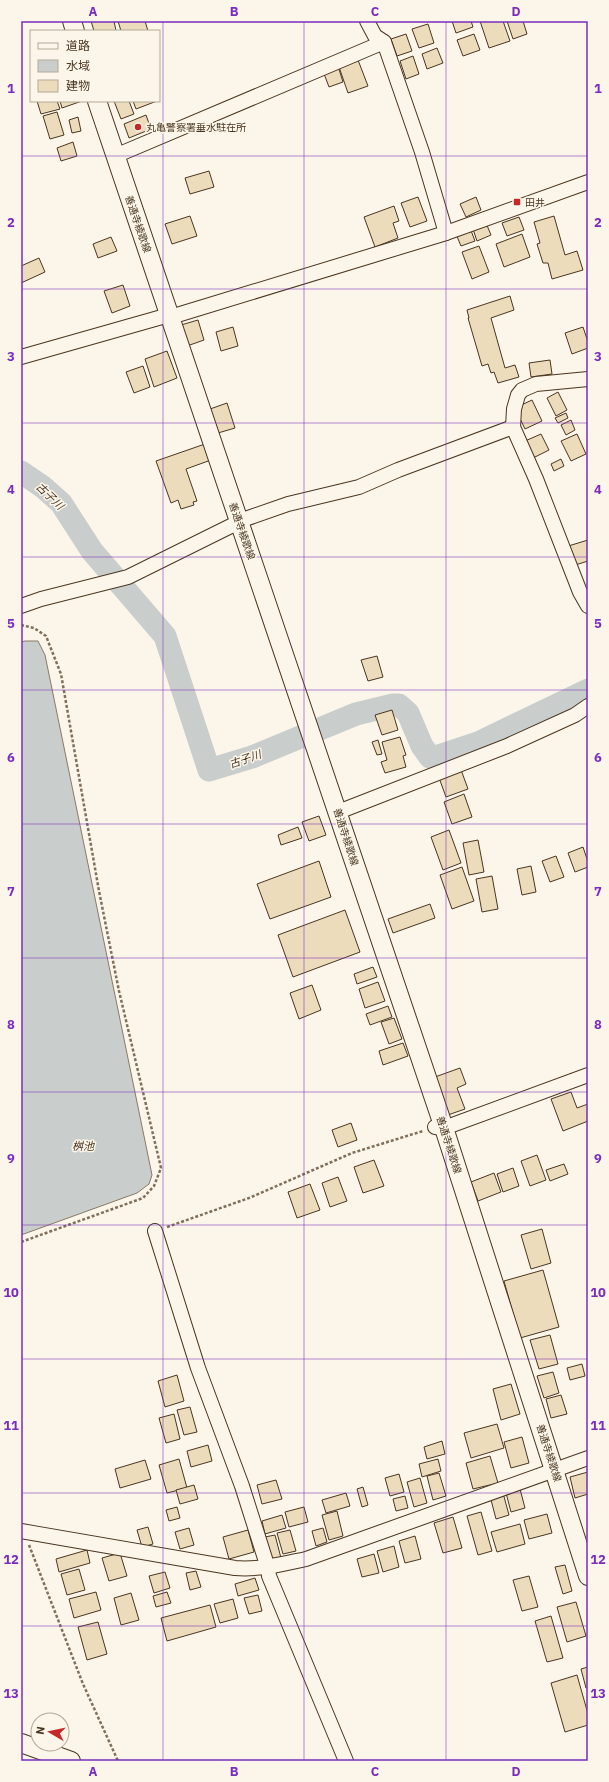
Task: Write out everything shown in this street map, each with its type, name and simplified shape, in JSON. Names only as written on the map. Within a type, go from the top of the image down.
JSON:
[{"type":"main road","name":"善通寺綾歌線","points":[[97,102],[238,522],[338,812],[439,1128],[554,1469],[588,1576]]},
{"type":"main road","points":[[21,1745],[72,1761]]},
{"type":"street","points":[[367,21],[375,36],[384,42],[422,152],[446,233]]},
{"type":"street","points":[[115,156],[384,42]]},
{"type":"street","points":[[21,357],[206,306],[446,233],[588,182]]},
{"type":"street","points":[[588,379],[536,384],[522,390],[518,396],[514,409],[513,427],[536,479],[580,592],[588,606]]},
{"type":"street","points":[[21,606],[41,599],[128,577],[238,522],[288,504],[359,487],[398,470],[513,427]]},
{"type":"street","points":[[338,812],[507,746],[575,715],[588,706]]},
{"type":"street","points":[[439,1128],[588,1075]]},
{"type":"street","points":[[155,1231],[198,1368],[242,1486],[268,1568],[269,1576],[346,1761]]},
{"type":"street","points":[[22,1531],[235,1568],[268,1568],[314,1556],[588,1458]]},
{"type":"path","points":[[21,625],[34,628],[46,636],[61,674],[99,891],[121,998],[161,1168],[154,1186],[143,1198],[21,1242]]},
{"type":"path","points":[[155,1231],[249,1198],[352,1153],[439,1128]]},
{"type":"path","points":[[22,1531],[83,1684],[118,1761]]},
{"type":"water","name":"桝池","points":[[38,641],[45,655],[152,1175],[149,1184],[137,1193],[21,1235],[21,642]]},
{"type":"building","points":[[91,21],[114,21],[116,30],[94,30]]},
{"type":"building","points":[[118,21],[145,21],[148,30],[121,30]]},
{"type":"building","points":[[452,21],[471,21],[473,27],[456,33]]},
{"type":"building","points":[[480,21],[503,21],[510,41],[489,48]]},
{"type":"building","points":[[507,21],[523,21],[527,34],[513,39]]},
{"type":"building","points":[[428,24],[434,43],[419,48],[412,29]]},
{"type":"building","points":[[406,34],[412,51],[397,56],[391,39]]},
{"type":"building","points":[[474,34],[480,50],[463,56],[457,40]]},
{"type":"building","points":[[437,48],[443,63],[427,69],[422,54]]},
{"type":"building","points":[[413,56],[419,74],[406,79],[400,61]]},
{"type":"building","points":[[358,60],[368,86],[348,93],[339,67]]},
{"type":"building","points":[[338,66],[343,82],[329,87],[323,71]]},
{"type":"building","points":[[37,102],[57,102],[60,109],[41,114]]},
{"type":"building","points":[[60,102],[79,102],[62,108]]},
{"type":"building","points":[[114,102],[129,102],[134,114],[121,119]]},
{"type":"building","points":[[133,102],[154,102],[136,109]]},
{"type":"building","points":[[57,112],[64,135],[50,139],[43,116]]},
{"type":"building","name":"丸亀警察署垂水駐在所","points":[[146,115],[151,129],[129,138],[124,124]]},
{"type":"building","points":[[78,117],[81,131],[72,133],[69,120]]},
{"type":"building","points":[[73,142],[77,156],[61,161],[57,148]]},
{"type":"building","points":[[209,171],[214,187],[190,194],[185,178]]},
{"type":"building","points":[[418,197],[427,221],[410,227],[401,203]]},
{"type":"building","points":[[476,197],[481,210],[466,217],[460,204]]},
{"type":"building","points":[[394,206],[399,221],[393,223],[398,238],[375,247],[364,217]]},
{"type":"building","points":[[190,216],[197,236],[172,244],[165,224]]},
{"type":"building","points":[[554,216],[565,255],[577,251],[583,270],[552,279],[548,263],[543,263],[537,244],[540,243],[534,222]]},
{"type":"building","points":[[519,217],[524,230],[507,236],[502,223]]},
{"type":"building","points":[[486,223],[491,235],[477,241],[473,229]]},
{"type":"building","points":[[470,228],[475,241],[461,246],[456,234]]},
{"type":"building","points":[[522,234],[530,257],[504,267],[496,244]]},
{"type":"building","points":[[111,237],[117,251],[98,258],[93,244]]},
{"type":"building","points":[[479,246],[489,272],[472,279],[462,252]]},
{"type":"building","points":[[39,258],[45,272],[21,283],[21,266]]},
{"type":"building","points":[[123,285],[130,306],[112,313],[104,291]]},
{"type":"building","points":[[510,296],[514,310],[491,318],[505,368],[515,365],[519,377],[498,383],[494,372],[491,373],[488,364],[482,366],[467,310]]},
{"type":"building","points":[[198,320],[204,340],[187,346],[181,325]]},
{"type":"building","points":[[233,327],[238,346],[221,351],[216,332]]},
{"type":"building","points":[[583,327],[588,342],[588,348],[572,354],[565,333]]},
{"type":"building","points":[[167,351],[177,378],[154,387],[145,359]]},
{"type":"building","points":[[550,360],[552,374],[531,377],[529,363]]},
{"type":"building","points":[[143,366],[150,387],[134,393],[126,372]]},
{"type":"building","points":[[558,392],[567,410],[556,416],[547,398]]},
{"type":"building","points":[[532,400],[542,421],[525,429],[515,408]]},
{"type":"building","points":[[227,403],[235,428],[218,433],[210,409]]},
{"type":"building","points":[[566,413],[568,418],[558,423],[555,418]]},
{"type":"building","points":[[571,420],[575,430],[566,435],[561,425]]},
{"type":"building","points":[[541,434],[549,450],[533,458],[525,441]]},
{"type":"building","points":[[577,434],[586,454],[571,461],[561,441]]},
{"type":"building","points":[[205,444],[211,460],[186,469],[197,501],[193,502],[194,505],[181,509],[178,500],[171,503],[156,461]]},
{"type":"building","points":[[561,459],[564,466],[554,471],[551,464]]},
{"type":"building","points":[[588,540],[588,561],[572,566],[565,547]]},
{"type":"building","points":[[377,656],[383,677],[368,681],[361,660]]},
{"type":"building","points":[[392,710],[398,730],[382,735],[375,715]]},
{"type":"building","points":[[400,737],[406,755],[403,756],[406,767],[385,773],[381,762],[387,760],[382,742]]},
{"type":"building","points":[[378,740],[382,754],[377,755],[372,742]]},
{"type":"building","points":[[460,767],[468,789],[446,797],[438,775]]},
{"type":"building","points":[[464,794],[472,817],[452,824],[444,802]]},
{"type":"building","points":[[319,816],[326,835],[309,841],[302,822]]},
{"type":"building","points":[[298,827],[302,838],[281,845],[278,835]]},
{"type":"building","points":[[449,830],[461,863],[443,870],[431,837]]},
{"type":"building","points":[[478,840],[484,872],[469,875],[463,843]]},
{"type":"building","points":[[583,847],[588,862],[588,867],[575,872],[568,853]]},
{"type":"building","points":[[556,856],[564,877],[550,882],[542,861]]},
{"type":"building","points":[[319,861],[331,897],[270,919],[257,884]]},
{"type":"building","points":[[531,866],[536,892],[522,895],[517,869]]},
{"type":"building","points":[[462,867],[474,901],[452,909],[440,875]]},
{"type":"building","points":[[492,876],[498,909],[482,912],[476,879]]},
{"type":"building","points":[[430,904],[435,918],[393,933],[388,919]]},
{"type":"building","points":[[345,910],[360,952],[293,977],[278,935]]},
{"type":"building","points":[[373,967],[377,977],[357,984],[354,974]]},
{"type":"building","points":[[378,982],[385,1001],[365,1008],[359,989]]},
{"type":"building","points":[[312,985],[321,1010],[299,1019],[290,993]]},
{"type":"building","points":[[388,1006],[392,1017],[370,1025],[366,1014]]},
{"type":"building","points":[[394,1018],[402,1039],[389,1044],[381,1022]]},
{"type":"building","points":[[403,1043],[408,1056],[383,1065],[379,1051]]},
{"type":"building","points":[[460,1068],[466,1084],[457,1088],[465,1109],[445,1116],[435,1077]]},
{"type":"building","points":[[571,1092],[577,1108],[588,1104],[588,1121],[563,1131],[551,1099]]},
{"type":"building","points":[[351,1123],[357,1140],[338,1147],[332,1130]]},
{"type":"building","points":[[537,1155],[546,1180],[530,1186],[521,1161]]},
{"type":"building","points":[[374,1160],[384,1186],[363,1193],[354,1167]]},
{"type":"building","points":[[564,1164],[568,1174],[550,1181],[546,1170]]},
{"type":"building","points":[[513,1168],[519,1186],[503,1192],[497,1174]]},
{"type":"building","points":[[494,1173],[501,1192],[478,1201],[471,1182]]},
{"type":"building","points":[[338,1177],[347,1201],[330,1207],[322,1183]]},
{"type":"building","points":[[310,1184],[320,1210],[297,1218],[288,1192]]},
{"type":"building","points":[[542,1229],[551,1263],[531,1269],[521,1235]]},
{"type":"building","points":[[543,1270],[559,1327],[520,1338],[504,1281]]},
{"type":"building","points":[[550,1335],[558,1364],[539,1369],[530,1340]]},
{"type":"building","points":[[582,1364],[585,1376],[570,1380],[567,1368]]},
{"type":"building","points":[[553,1372],[559,1393],[544,1398],[537,1376]]},
{"type":"building","points":[[177,1375],[184,1401],[165,1407],[158,1381]]},
{"type":"building","points":[[511,1384],[520,1414],[501,1420],[493,1389]]},
{"type":"building","points":[[561,1395],[567,1414],[551,1418],[546,1399]]},
{"type":"building","points":[[190,1407],[197,1432],[184,1435],[177,1410]]},
{"type":"building","points":[[174,1414],[180,1439],[166,1443],[159,1418]]},
{"type":"building","points":[[497,1424],[504,1448],[471,1458],[464,1433]]},
{"type":"building","points":[[522,1437],[529,1463],[511,1468],[504,1442]]},
{"type":"building","points":[[442,1441],[445,1454],[427,1459],[424,1447]]},
{"type":"building","points":[[208,1445],[212,1461],[191,1467],[187,1451]]},
{"type":"building","points":[[490,1456],[498,1483],[473,1489],[466,1463]]},
{"type":"building","points":[[179,1459],[187,1488],[167,1493],[159,1465]]},
{"type":"building","points":[[438,1459],[441,1471],[422,1477],[419,1464]]},
{"type":"building","points":[[145,1460],[151,1479],[120,1488],[115,1469]]},
{"type":"building","points":[[588,1472],[588,1494],[575,1498],[570,1477]]},
{"type":"building","points":[[439,1473],[446,1496],[433,1500],[427,1476]]},
{"type":"building","points":[[399,1474],[404,1492],[390,1496],[385,1478]]},
{"type":"building","points":[[420,1478],[427,1503],[414,1507],[407,1482]]},
{"type":"building","points":[[276,1480],[282,1499],[262,1504],[257,1485]]},
{"type":"building","points":[[194,1485],[198,1499],[180,1504],[176,1490]]},
{"type":"building","points":[[363,1487],[368,1505],[362,1507],[357,1489]]},
{"type":"building","points":[[520,1489],[525,1508],[511,1512],[506,1493]]},
{"type":"building","points":[[346,1493],[350,1506],[326,1513],[322,1500]]},
{"type":"building","points":[[503,1493],[509,1515],[496,1519],[490,1496]]},
{"type":"building","points":[[405,1496],[408,1508],[396,1511],[393,1499]]},
{"type":"building","points":[[177,1507],[180,1518],[169,1521],[166,1510]]},
{"type":"building","points":[[304,1507],[308,1522],[289,1527],[285,1512]]},
{"type":"building","points":[[337,1511],[343,1536],[329,1540],[322,1515]]},
{"type":"building","points":[[481,1512],[492,1551],[478,1555],[467,1516]]},
{"type":"building","points":[[547,1514],[552,1533],[529,1539],[524,1520]]},
{"type":"building","points":[[282,1515],[286,1528],[265,1534],[262,1521]]},
{"type":"building","points":[[453,1517],[462,1548],[443,1553],[434,1523]]},
{"type":"building","points":[[520,1524],[525,1544],[497,1552],[491,1532]]},
{"type":"building","points":[[148,1527],[153,1544],[142,1547],[137,1530]]},
{"type":"building","points":[[189,1528],[194,1545],[180,1549],[175,1532]]},
{"type":"building","points":[[323,1528],[327,1542],[316,1546],[312,1531]]},
{"type":"building","points":[[248,1530],[254,1552],[229,1559],[223,1537]]},
{"type":"building","points":[[290,1530],[296,1551],[283,1554],[277,1533]]},
{"type":"building","points":[[275,1535],[281,1558],[272,1561],[265,1537]]},
{"type":"building","points":[[415,1536],[421,1559],[405,1563],[399,1541]]},
{"type":"building","points":[[394,1546],[399,1567],[383,1572],[377,1551]]},
{"type":"building","points":[[87,1550],[90,1563],[59,1572],[56,1559]]},
{"type":"building","points":[[120,1553],[127,1576],[109,1581],[102,1558]]},
{"type":"building","points":[[374,1554],[379,1573],[362,1577],[357,1559]]},
{"type":"building","points":[[565,1565],[572,1591],[563,1594],[555,1567]]},
{"type":"building","points":[[79,1569],[85,1590],[67,1595],[61,1574]]},
{"type":"building","points":[[196,1571],[201,1587],[190,1590],[186,1573]]},
{"type":"building","points":[[165,1572],[170,1588],[154,1593],[149,1576]]},
{"type":"building","points":[[529,1576],[538,1607],[522,1611],[513,1580]]},
{"type":"building","points":[[255,1578],[259,1590],[238,1596],[235,1584]]},
{"type":"building","points":[[96,1592],[101,1610],[74,1618],[69,1599]]},
{"type":"building","points":[[167,1592],[171,1603],[156,1607],[153,1596]]},
{"type":"building","points":[[131,1593],[139,1620],[121,1625],[114,1598]]},
{"type":"building","points":[[258,1595],[262,1611],[249,1614],[244,1598]]},
{"type":"building","points":[[233,1599],[238,1618],[220,1623],[214,1604]]},
{"type":"building","points":[[576,1602],[586,1636],[567,1642],[557,1607]]},
{"type":"building","points":[[210,1605],[216,1627],[167,1641],[161,1618]]},
{"type":"building","points":[[551,1616],[563,1658],[547,1662],[535,1621]]},
{"type":"building","points":[[98,1622],[107,1654],[87,1660],[78,1627]]},
{"type":"building","points":[[588,1667],[588,1688],[586,1688],[581,1669]]},
{"type":"building","points":[[577,1675],[588,1714],[588,1725],[565,1732],[551,1683]]},
{"type":"waterway","name":"古子川","points":[[21,472],[43,487],[61,503],[92,551],[165,636],[209,770],[252,757],[356,714],[393,705],[399,705],[408,713],[422,746],[430,757],[439,756],[478,743],[588,690]]},
{"type":"place","name":"丸亀警察署垂水駐在所","points":[[138,127]]},
{"type":"place","name":"田井","points":[[517,202]]}]
